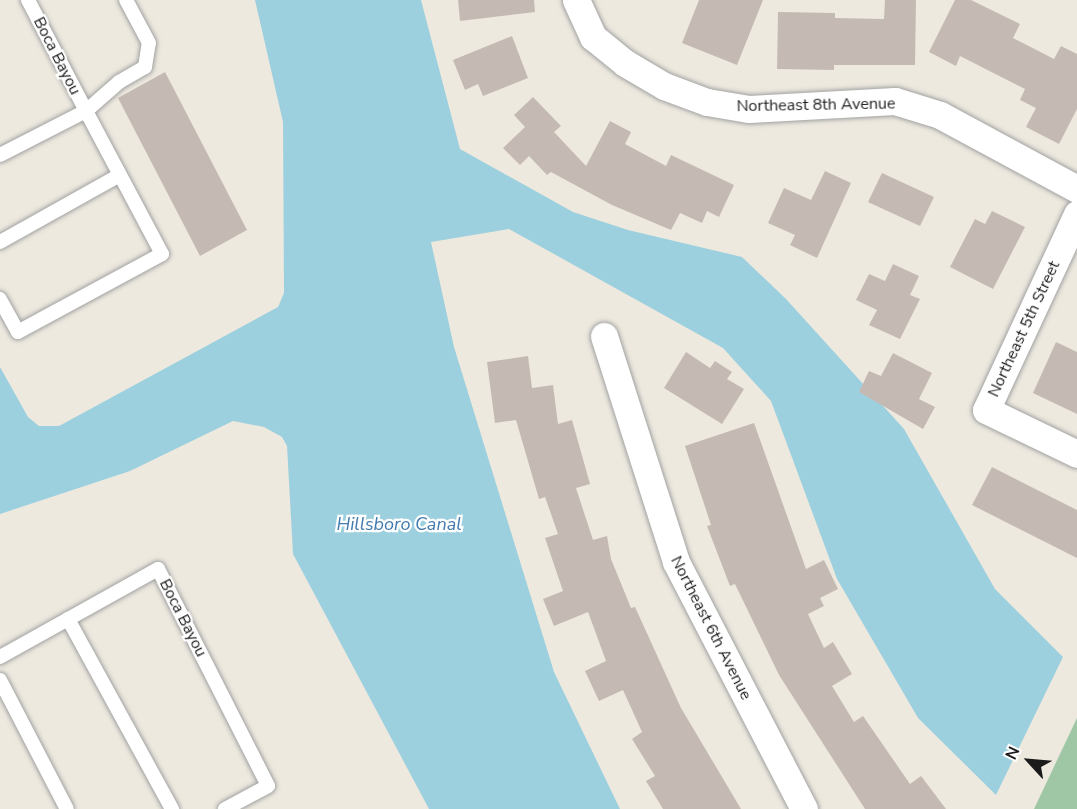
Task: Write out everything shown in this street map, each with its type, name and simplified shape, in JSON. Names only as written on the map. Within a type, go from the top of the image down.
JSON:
[{"type":"street","name":"Northeast 8th Avenue","points":[[576,0],[593,37],[625,63],[664,86],[707,102],[749,109],[895,101],[940,115],[1077,189]]},
{"type":"street","name":"Northeast 5th Street","points":[[1077,214],[986,411],[1077,454]]},
{"type":"street","name":"Northeast 6th Avenue","points":[[604,336],[676,562],[804,809]]},
{"type":"lane","name":"Boca Bayou","points":[[0,299],[18,332],[162,254],[28,0]]},
{"type":"lane","name":"Boca Bayou","points":[[0,155],[86,111],[119,82],[145,67],[149,43],[126,0]]},
{"type":"lane","points":[[0,242],[120,175]]},
{"type":"lane","name":"Boca Bayou","points":[[0,657],[158,568],[268,786],[225,809]]},
{"type":"lane","points":[[68,619],[172,809]]},
{"type":"lane","points":[[0,680],[67,809]]},
{"type":"green space","points":[[1077,718],[1077,809],[1034,809]]},
{"type":"water","name":"Hillsboro Canal","points":[[255,0],[421,0],[460,149],[573,212],[628,230],[742,257],[786,299],[904,429],[995,589],[1063,657],[996,795],[918,718],[837,579],[771,401],[723,348],[509,229],[431,242],[454,347],[554,672],[620,809],[429,809],[293,554],[287,446],[282,437],[264,427],[233,421],[130,471],[0,514],[0,367],[28,417],[39,426],[59,426],[278,307],[284,293],[283,122]]},
{"type":"building","points":[[458,0],[534,0],[535,12],[460,21]]},
{"type":"building","points":[[699,0],[763,0],[737,65],[682,43]]},
{"type":"building","points":[[885,0],[916,0],[915,65],[834,65],[834,70],[777,69],[778,12],[835,13],[835,18],[884,19]]},
{"type":"building","points":[[955,0],[971,0],[1020,24],[1013,38],[1054,59],[1061,46],[1077,54],[1077,109],[1059,144],[1026,127],[1036,108],[1020,100],[1025,89],[960,56],[956,66],[929,52]]},
{"type":"building","points":[[512,36],[528,78],[483,96],[478,84],[465,90],[453,60]]},
{"type":"building","points":[[165,72],[247,230],[200,256],[118,98]]},
{"type":"building","points":[[533,97],[561,126],[554,132],[586,166],[610,121],[631,132],[625,144],[666,166],[671,155],[734,185],[719,217],[707,211],[702,223],[680,213],[671,230],[612,205],[551,172],[547,175],[529,156],[520,165],[503,148],[525,127],[514,115]]},
{"type":"building","points":[[825,171],[851,183],[817,258],[790,245],[795,235],[768,223],[784,188],[811,200]]},
{"type":"building","points":[[882,173],[934,197],[920,226],[868,202]]},
{"type":"building","points":[[992,211],[1025,227],[993,289],[950,267],[975,219],[985,224]]},
{"type":"building","points":[[893,264],[919,276],[910,295],[920,299],[900,339],[869,325],[877,310],[856,300],[869,274],[885,281]]},
{"type":"building","points":[[1056,342],[1077,352],[1077,414],[1033,393]]},
{"type":"building","points":[[686,352],[710,368],[715,361],[732,372],[727,379],[744,389],[722,424],[664,388]]},
{"type":"building","points":[[893,353],[932,373],[919,399],[935,407],[923,429],[859,392],[869,371],[881,376]]},
{"type":"building","points":[[528,356],[532,388],[553,385],[558,424],[572,420],[590,484],[576,488],[593,540],[607,536],[611,559],[631,608],[635,607],[681,708],[741,809],[663,809],[646,781],[655,776],[632,739],[642,732],[623,690],[599,701],[585,671],[606,661],[588,612],[554,626],[543,599],[563,591],[545,538],[558,534],[545,497],[539,499],[516,420],[495,423],[487,362]]},
{"type":"building","points":[[754,423],[806,569],[824,560],[838,589],[820,598],[824,606],[808,614],[824,648],[833,642],[852,674],[832,686],[854,722],[863,716],[910,784],[921,776],[946,809],[865,809],[779,675],[735,584],[730,586],[707,526],[711,525],[685,446]]},
{"type":"building","points":[[992,467],[1077,510],[1077,558],[972,505]]}]
